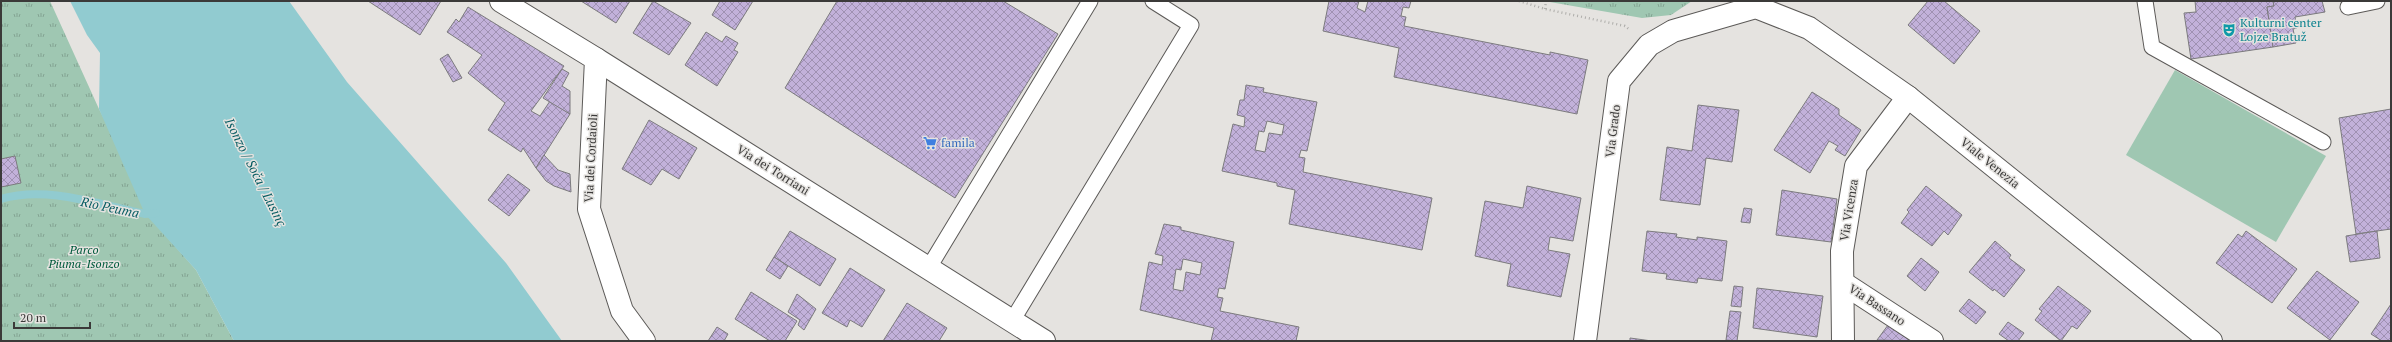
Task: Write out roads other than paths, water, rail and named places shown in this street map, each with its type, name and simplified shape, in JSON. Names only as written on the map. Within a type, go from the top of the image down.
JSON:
[{"type":"street","name":"Via dei Torriani","points":[[501,1],[596,59],[1044,341]]},
{"type":"street","name":"Via Grado","points":[[1585,341],[1619,81],[1649,45],[1673,30],[1756,7]]},
{"type":"street","name":"Viale Venezia","points":[[1756,7],[1809,28],[1908,98],[2211,341]]},
{"type":"street","name":"Via dei Cordaioli","points":[[596,59],[589,208],[622,311],[644,341]]},
{"type":"street","name":"Via Vicenza","points":[[1843,341],[1842,251],[1856,166],[1908,98]]},
{"type":"street","name":"Via Bassano","points":[[1843,282],[1932,341]]},
{"type":"lane","points":[[928,269],[1090,1]]},
{"type":"lane","points":[[1012,321],[1191,25],[1153,1]]},
{"type":"lane","points":[[2145,1],[2152,47],[2322,142]]},
{"type":"lane","points":[[2348,7],[2377,1]]},
{"type":"water","name":"Isonzo / Soča / Lusinç","points":[[70,1],[289,1],[347,82],[506,263],[562,341],[234,341],[196,270],[145,214],[99,109],[100,53],[87,35]]},
{"type":"waterway","name":"Rio Peuma","points":[[1,199],[19,195],[55,195],[145,214],[156,213]]},
{"type":"place","name":"Kulturni center Lojze Bratuž","points":[[2229,30]]},
{"type":"place","name":"famila","points":[[930,143]]},
{"type":"park label","name":"Parco Piuma-Isonzo","points":[[84,257]]}]
